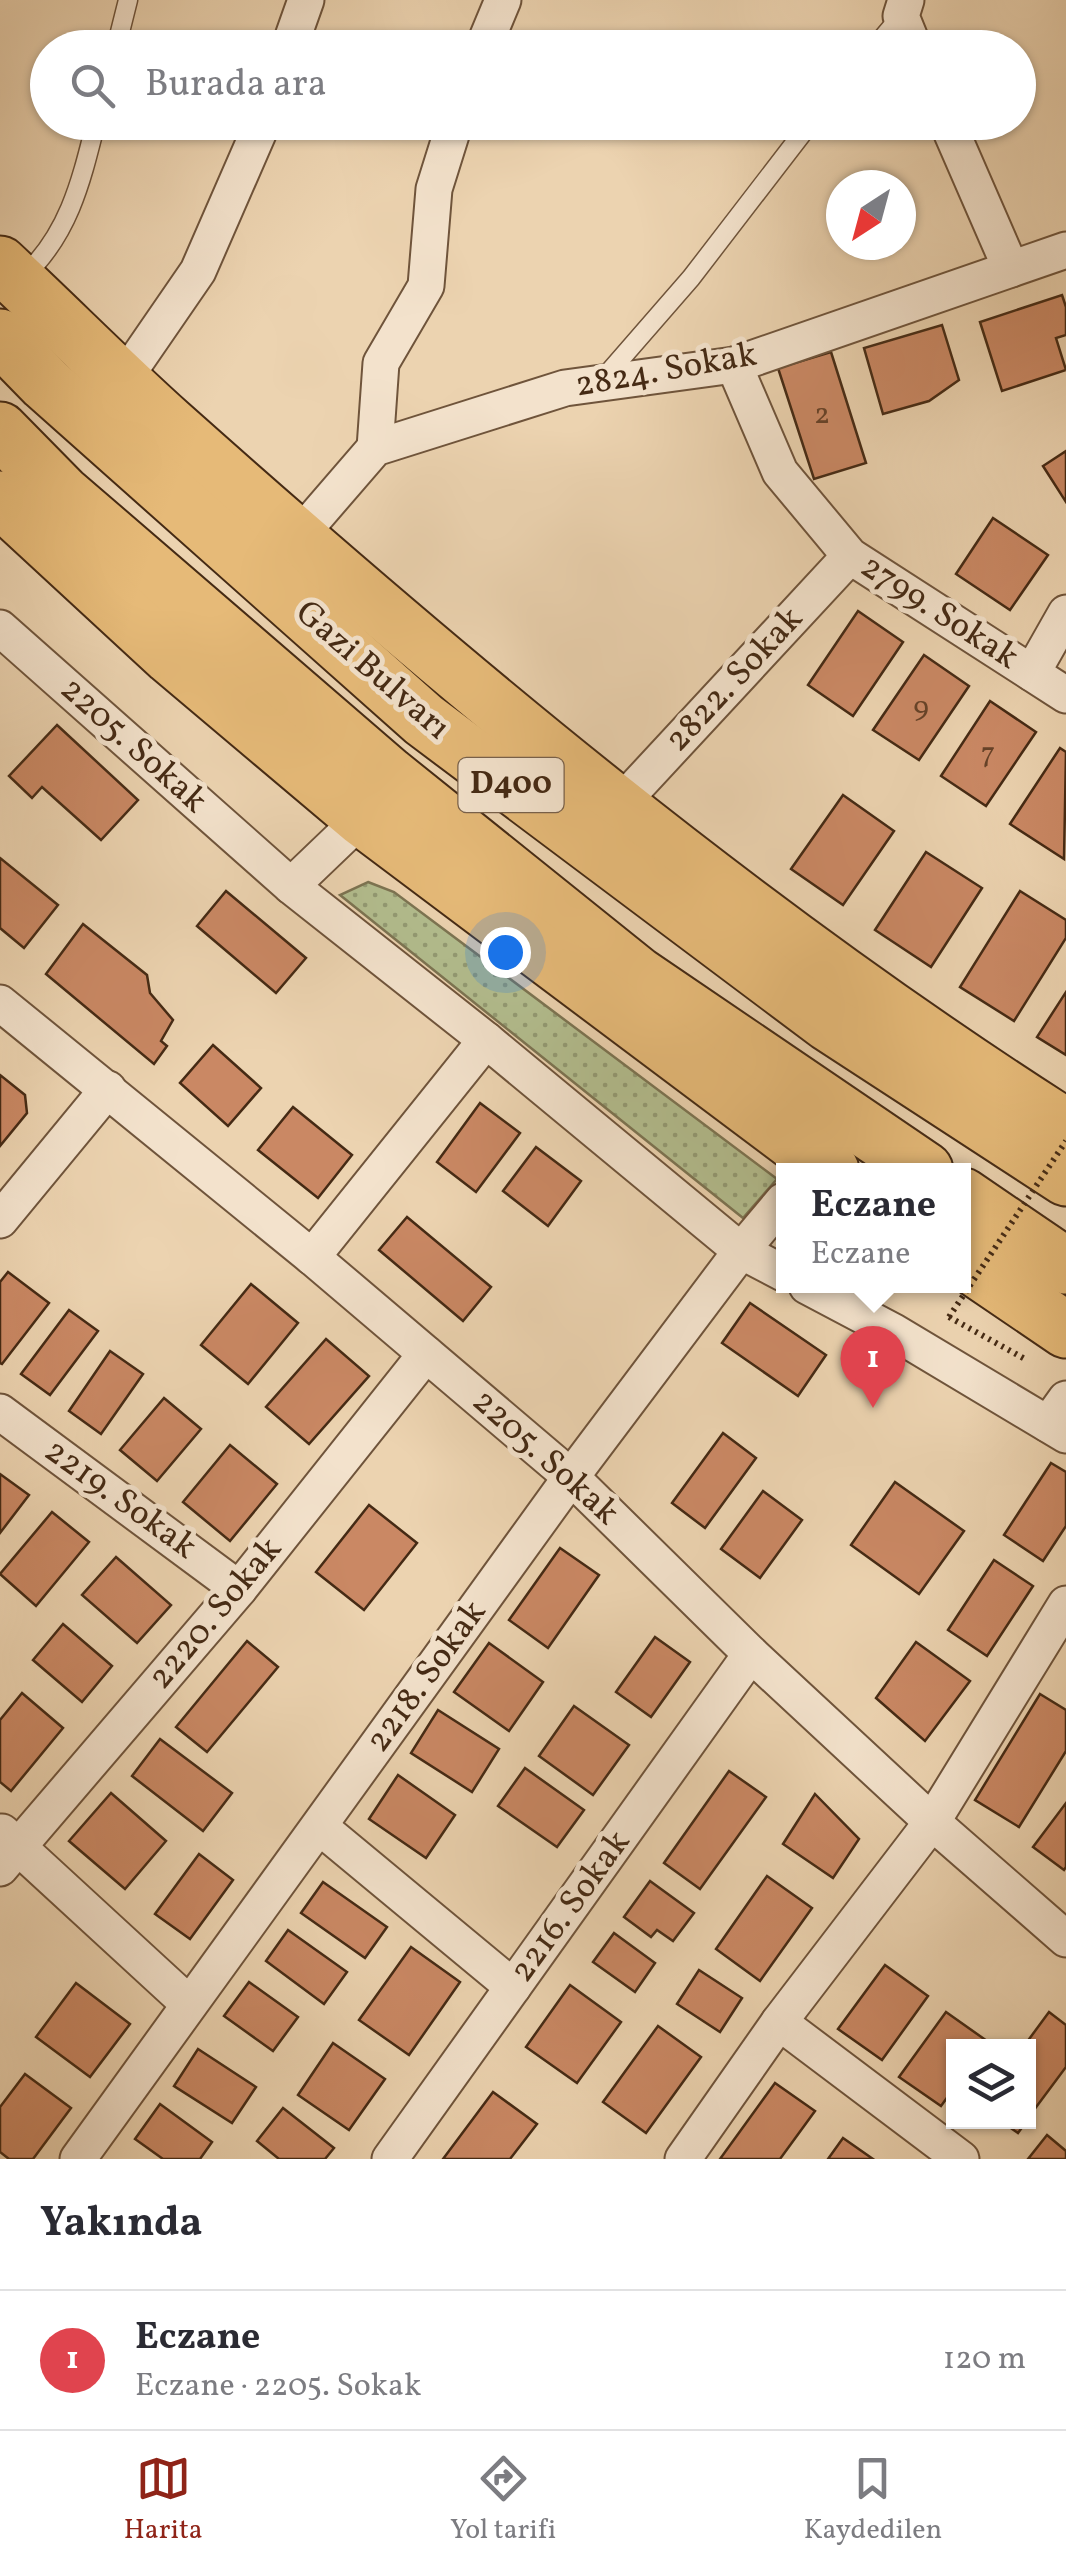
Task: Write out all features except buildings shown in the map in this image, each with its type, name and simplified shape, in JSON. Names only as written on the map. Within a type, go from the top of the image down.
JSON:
[{"type":"highway","points":[[9,272],[168,423],[494,706],[760,914],[976,1070],[1066,1127]]},
{"type":"highway","name":"Gazi Bulvarı","points":[[0,337],[45,383],[424,720],[828,1022],[1066,1178]]},
{"type":"highway","name":"Gazi Bulvarı","points":[[0,430],[62,494],[389,774],[609,952],[915,1163]]},
{"type":"highway","points":[[0,499],[170,656],[362,818],[794,1163]]},
{"type":"highway","points":[[971,1201],[1066,1266]]},
{"type":"highway","points":[[971,1268],[1049,1346]]},
{"type":"street","points":[[295,30],[306,0]]},
{"type":"street","points":[[492,30],[504,0]]},
{"type":"street","points":[[123,380],[198,271],[254,140]]},
{"type":"street","points":[[299,536],[375,448],[381,362],[426,286],[434,189],[450,140]]},
{"type":"street","points":[[955,140],[1011,269]]},
{"type":"street","name":"2824. Sokak","points":[[375,448],[565,388],[734,365],[1066,250]]},
{"type":"street","name":"2799. Sokak","points":[[734,365],[780,472],[850,556],[1066,695]]},
{"type":"street","name":"2822. Sokak","points":[[620,804],[850,556]]},
{"type":"street","points":[[1032,673],[1066,613]]},
{"type":"street","name":"2205. Sokak","points":[[0,628],[291,886],[741,1250],[776,1269]]},
{"type":"street","points":[[291,886],[362,818]]},
{"type":"street","name":"2205. Sokak","points":[[0,1003],[312,1257],[572,1477],[751,1654],[1066,1940]]},
{"type":"street","points":[[312,1257],[486,1040]]},
{"type":"street","points":[[0,1220],[108,1089]]},
{"type":"street","name":"2218. Sokak","points":[[78,2159],[572,1477],[741,1250],[776,1212]]},
{"type":"street","points":[[819,1293],[1060,1419]]},
{"type":"street","name":"2220. Sokak","points":[[6,1848],[240,1589],[426,1354]]},
{"type":"street","name":"2219. Sokak","points":[[0,1412],[240,1589]]},
{"type":"street","points":[[683,2159],[779,2022],[932,1822],[1053,1652],[1066,1604]]},
{"type":"street","name":"2216. Sokak","points":[[390,2159],[751,1654]]},
{"type":"street","points":[[320,1827],[513,1987]]},
{"type":"street","points":[[6,1848],[189,2004]]},
{"type":"street","points":[[779,2022],[961,2159]]},
{"type":"lane","points":[[120,30],[128,0]]},
{"type":"lane","points":[[9,272],[38,263],[55,240],[78,193],[91,140]]},
{"type":"lane","points":[[598,384],[690,278],[797,140]]},
{"type":"path","points":[[971,1284],[1066,1141]]},
{"type":"path","points":[[965,1293],[949,1317],[1049,1346]]},
{"type":"green space","points":[[368,882],[394,892],[776,1180],[743,1218],[340,895]]},
{"type":"place","name":"Eczane","points":[[873,1408]]}]
